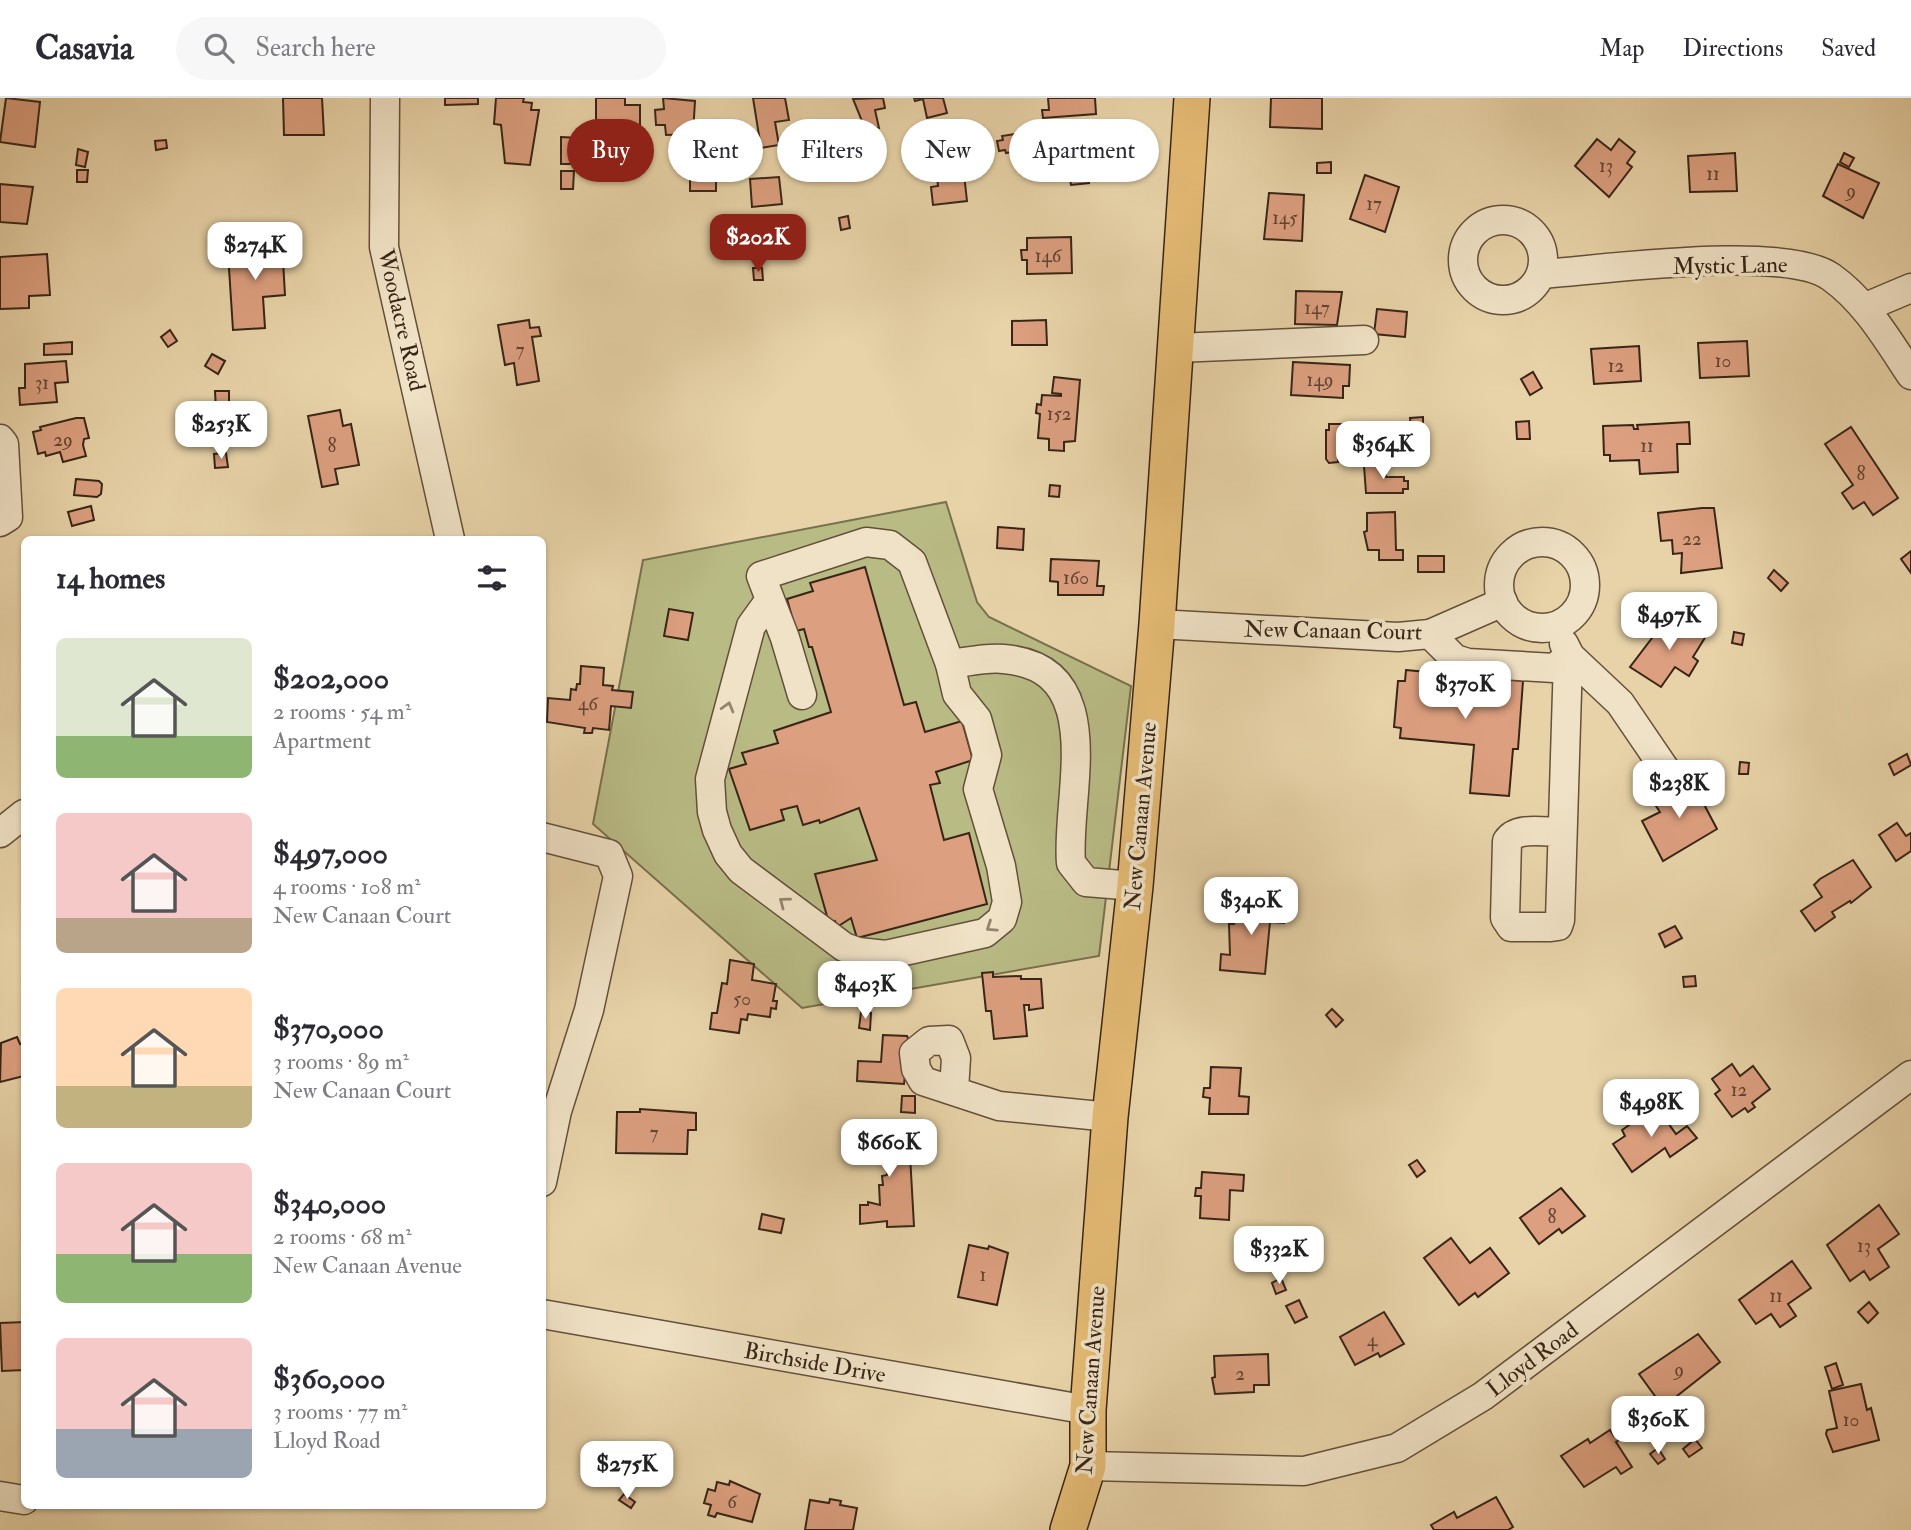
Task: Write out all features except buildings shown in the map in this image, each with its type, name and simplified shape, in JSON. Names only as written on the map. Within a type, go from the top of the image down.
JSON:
[{"type":"main road","name":"New Canaan Avenue","points":[[1068,1530],[1088,1466],[1088,1410],[1110,1117],[1135,886],[1157,624],[1192,98]]},
{"type":"street","name":"Woodacre Road","points":[[385,98],[384,247],[449,536]]},
{"type":"street","name":"Mystic Lane","points":[[1541,274],[1742,260],[1796,263],[1829,275],[1866,307],[1911,375]]},
{"type":"street","points":[[1866,307],[1911,288]]},
{"type":"street","points":[[1177,348],[1364,340]]},
{"type":"street","points":[[0,439],[4,444],[8,517],[0,522]]},
{"type":"street","points":[[769,601],[751,626],[710,779],[712,812],[717,830],[734,862],[844,947],[875,955],[972,936],[993,928],[1002,919],[1007,902],[1001,866],[978,789],[987,755],[977,719],[957,694],[950,664],[917,571],[906,555],[890,545],[866,542],[761,576],[785,638],[802,695]]},
{"type":"street","points":[[1532,543],[1559,545],[1577,560],[1585,586],[1575,612],[1557,625],[1543,628],[1525,624],[1513,617],[1503,602],[1499,579],[1508,558],[1532,543]]},
{"type":"street","name":"New Canaan Court","points":[[1157,624],[1398,637],[1430,634],[1503,602]]},
{"type":"street","points":[[1557,625],[1569,658],[1560,832]]},
{"type":"street","points":[[1430,634],[1455,659],[1468,663],[1554,668],[1569,658]]},
{"type":"street","points":[[1569,658],[1620,703],[1667,772]]},
{"type":"street","points":[[950,664],[995,659],[1016,660],[1038,670],[1062,691],[1072,711],[1077,738],[1071,863],[1079,877],[1086,881],[1135,886]]},
{"type":"street","points":[[0,833],[21,816]]},
{"type":"street","points":[[546,838],[610,854],[618,876],[589,1010],[557,1111],[546,1163]]},
{"type":"street","name":"Lloyd Road","points":[[1088,1466],[1304,1471],[1397,1448],[1483,1396],[1911,1075]]},
{"type":"street","points":[[954,1090],[999,1106],[1110,1117]]},
{"type":"street","name":"Birchside Drive","points":[[546,1315],[1088,1410]]},
{"type":"street","points":[[0,1496],[21,1500]]},
{"type":"green space","points":[[946,502],[977,602],[989,617],[1131,686],[1099,956],[802,1008],[593,824],[643,560]]}]
